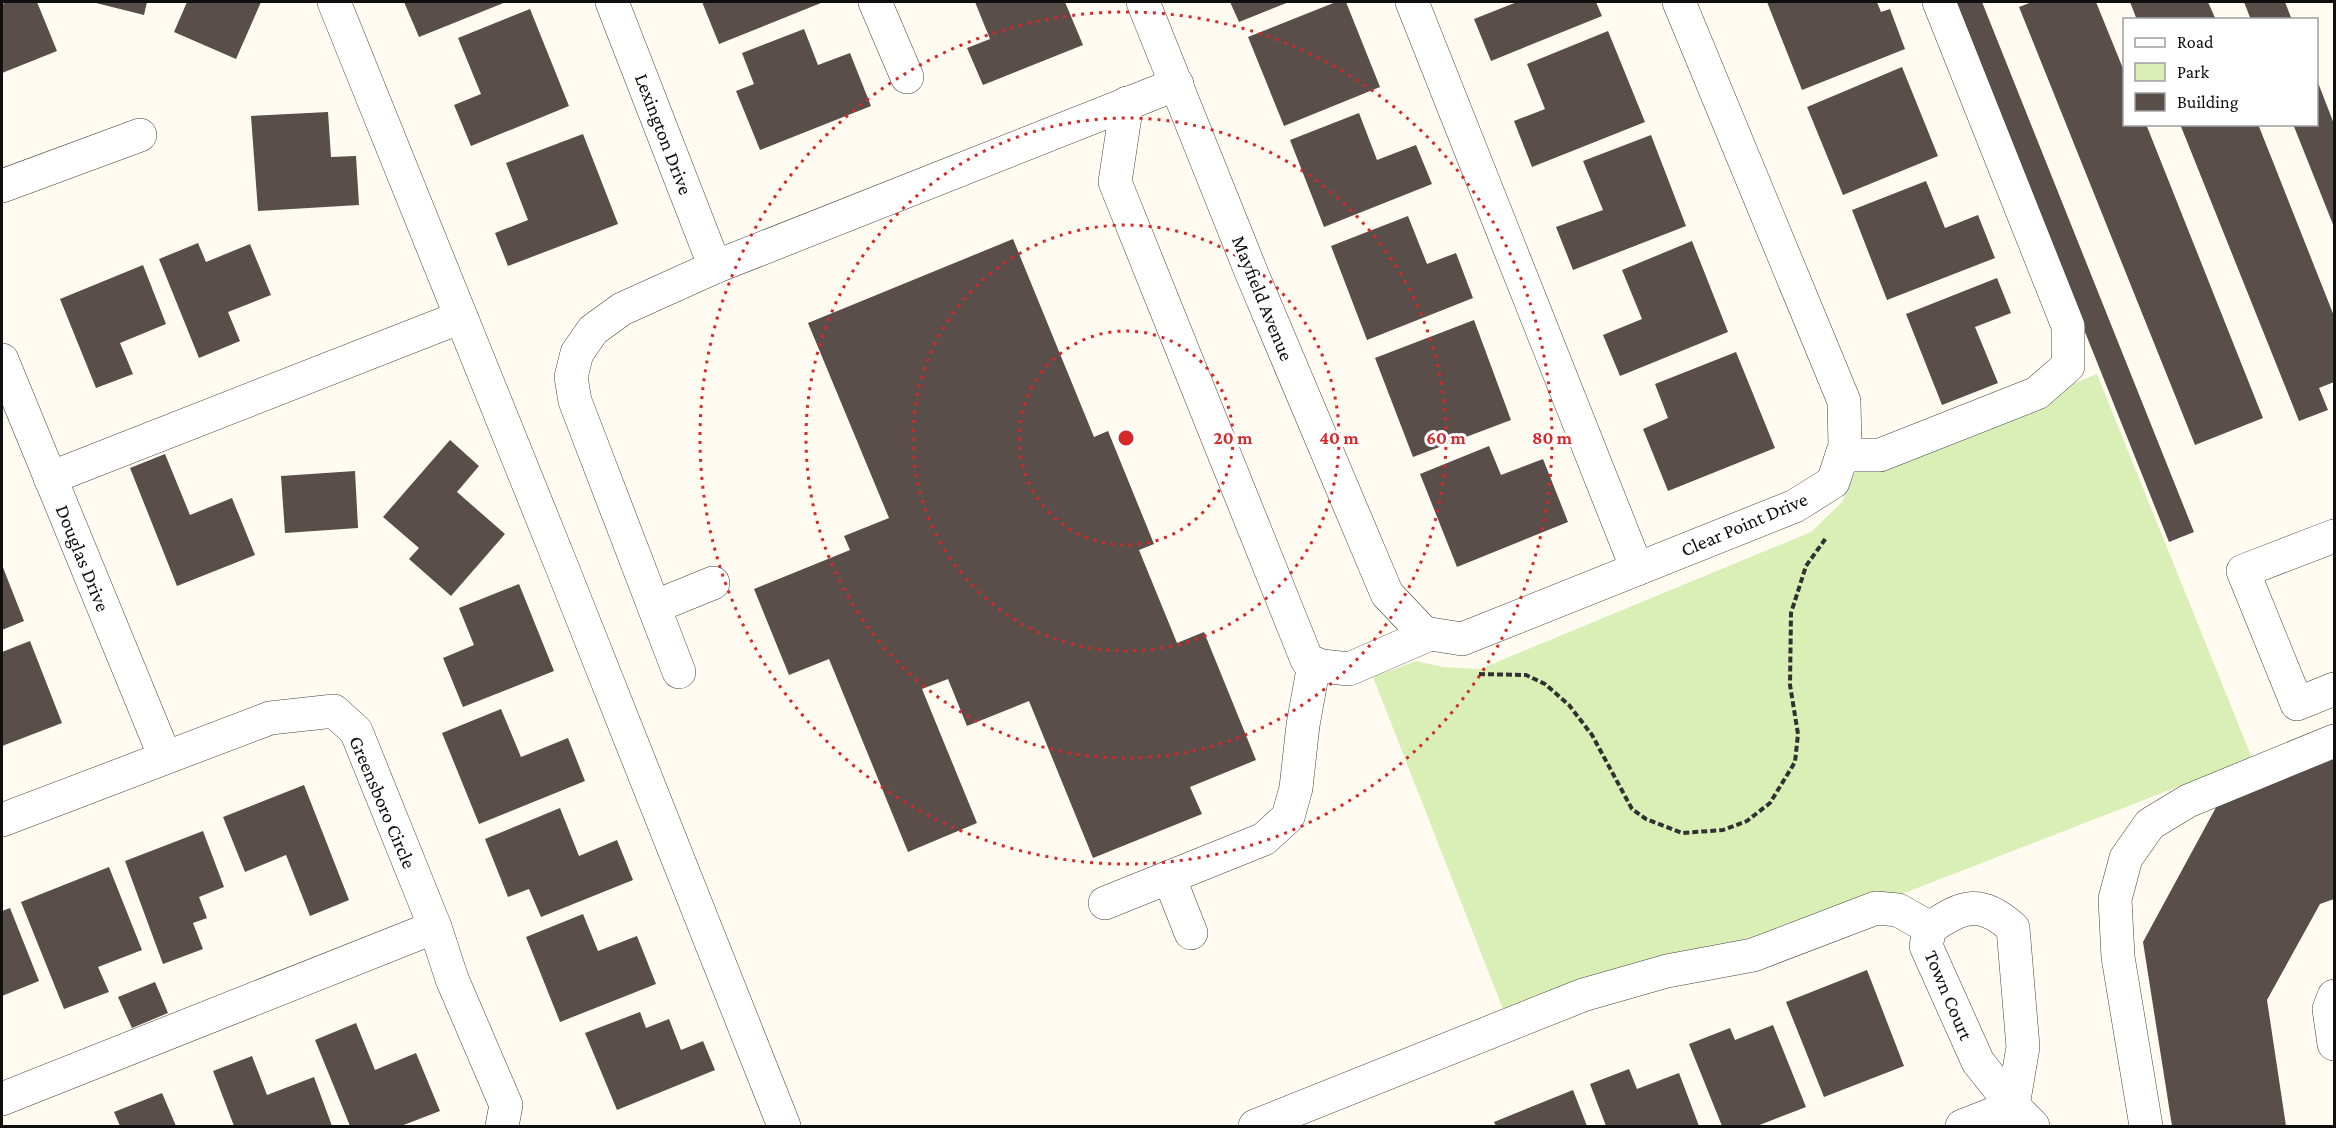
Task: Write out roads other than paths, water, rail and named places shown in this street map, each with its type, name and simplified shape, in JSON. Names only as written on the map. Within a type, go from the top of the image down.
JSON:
[{"type":"street","points":[[334,2],[784,1126]]},
{"type":"street","name":"Lexington Drive","points":[[612,2],[715,267]]},
{"type":"street","points":[[875,2],[907,77]]},
{"type":"street","name":"Mayfield Avenue","points":[[1143,2],[1252,274],[1387,594],[1424,633],[1430,634]]},
{"type":"street","points":[[1412,2],[1637,569]]},
{"type":"street","name":"Clear Point Drive","points":[[1430,634],[1462,639],[1795,506],[1833,482],[1845,447],[1844,401],[1679,2]]},
{"type":"street","points":[[1842,455],[1880,455],[2037,393],[2068,366],[2068,326],[1939,2]]},
{"type":"street","points":[[679,672],[575,401],[571,377],[577,353],[593,330],[622,309],[715,267],[1177,84]]},
{"type":"street","points":[[1127,103],[1115,182],[1307,660],[1314,664],[1349,669],[1430,634]]},
{"type":"street","points":[[2,186],[140,135]]},
{"type":"street","points":[[50,478],[461,317]]},
{"type":"street","name":"Douglas Drive","points":[[2,360],[165,757]]},
{"type":"street","points":[[2334,536],[2243,571],[2297,704],[2334,689]]},
{"type":"street","points":[[654,607],[712,583]]},
{"type":"street","points":[[1105,903],[1264,839],[1288,817],[1296,788],[1303,725],[1314,664]]},
{"type":"street","name":"Greensboro Circle","points":[[2,820],[270,718],[334,711],[356,731],[435,927],[452,979],[506,1105],[502,1126]]},
{"type":"street","points":[[2146,1126],[2118,957],[2115,899],[2126,858],[2150,824],[2187,801],[2334,741]]},
{"type":"street","points":[[1169,877],[1191,933]]},
{"type":"street","points":[[1255,1126],[1583,995],[1667,972],[1753,955],[1876,908],[1898,910],[1930,928]]},
{"type":"street","name":"Town Court","points":[[1974,908],[1998,915],[2013,928],[2023,1047],[2023,1116],[1978,1062],[1926,946],[1930,928],[1952,912],[1974,908]]},
{"type":"street","points":[[2,1099],[435,927]]},
{"type":"street","points":[[2334,996],[2329,1009],[2334,1044]]},
{"type":"street","points":[[1962,1126],[2023,1116]]}]
